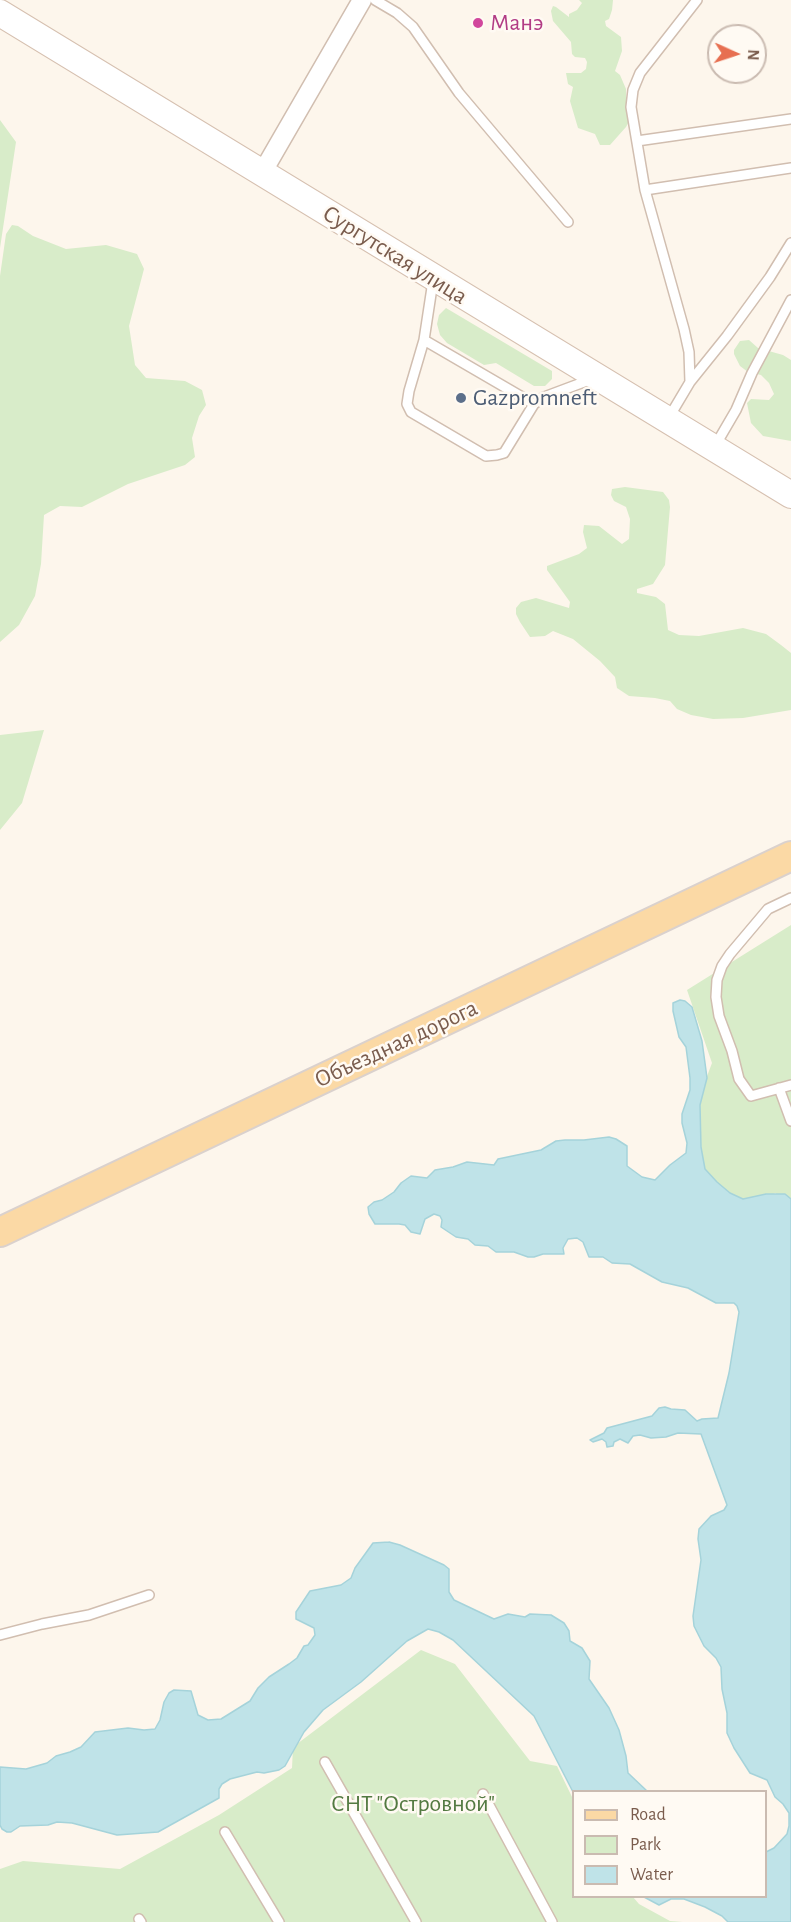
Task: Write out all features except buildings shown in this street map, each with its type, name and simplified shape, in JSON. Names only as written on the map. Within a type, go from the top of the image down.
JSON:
[{"type":"main road","name":"Сургутская улица","points":[[0,13],[433,279],[791,495]]},
{"type":"main road","name":"Объездная дорога","points":[[0,1232],[791,856]]},
{"type":"street","points":[[262,173],[363,0]]},
{"type":"lane","points":[[375,0],[397,13],[413,27],[459,93],[568,222]]},
{"type":"lane","points":[[690,382],[684,329],[645,190],[631,107],[633,90],[640,73],[697,0]]},
{"type":"lane","points":[[637,141],[791,119]]},
{"type":"lane","points":[[645,190],[791,168]]},
{"type":"lane","points":[[667,421],[690,382],[739,319],[791,243]]},
{"type":"lane","points":[[433,279],[424,340],[407,404],[411,412],[486,456],[504,453],[534,404],[544,397],[596,377]]},
{"type":"lane","points":[[713,448],[736,410],[755,366],[791,300]]},
{"type":"lane","points":[[424,340],[534,404]]},
{"type":"lane","points":[[791,898],[768,909],[730,954],[717,980],[716,997],[719,1016],[732,1051],[739,1079],[751,1096],[791,1085]]},
{"type":"lane","points":[[779,1088],[791,1121]]},
{"type":"lane","points":[[0,1635],[89,1615],[149,1595]]},
{"type":"lane","points":[[325,1762],[416,1922]]},
{"type":"lane","points":[[483,1794],[552,1922]]},
{"type":"lane","points":[[225,1832],[279,1922]]},
{"type":"green space","points":[[579,0],[613,0],[609,19],[605,21],[606,26],[621,37],[622,51],[615,71],[620,75],[626,89],[631,118],[610,145],[600,145],[595,134],[578,128],[570,101],[573,87],[568,84],[566,73],[581,73],[586,69],[587,62],[585,58],[575,57],[572,54],[571,42],[553,21],[551,11],[553,6],[556,7],[569,17],[569,14],[577,10],[582,3]]},
{"type":"green space","points":[[0,120],[16,142],[0,248]]},
{"type":"green space","points":[[12,225],[66,249],[106,245],[137,254],[144,269],[129,326],[135,365],[146,378],[185,381],[202,390],[206,405],[199,416],[192,438],[195,457],[185,465],[128,484],[82,507],[60,506],[44,515],[41,564],[35,596],[19,625],[0,642],[0,276],[6,234]]},
{"type":"green space","points":[[446,308],[552,371],[552,379],[545,386],[534,386],[496,363],[484,365],[447,343],[440,335],[437,324],[439,315]]},
{"type":"green space","points":[[749,340],[758,348],[783,355],[791,360],[791,441],[763,436],[751,423],[747,403],[751,399],[769,400],[774,394],[769,383],[761,375],[748,372],[740,366],[734,354],[740,341]]},
{"type":"green space","points":[[625,487],[663,492],[669,500],[670,507],[665,565],[653,584],[637,589],[637,593],[656,597],[665,604],[668,630],[679,635],[699,636],[743,628],[766,634],[781,645],[791,653],[791,710],[743,718],[713,719],[691,715],[677,709],[670,701],[629,696],[617,688],[615,677],[600,661],[573,639],[553,631],[545,636],[530,637],[516,614],[516,608],[521,602],[536,598],[569,608],[570,602],[547,570],[547,566],[579,554],[587,548],[583,532],[584,525],[599,526],[622,544],[629,539],[630,519],[626,507],[614,501],[611,495],[612,489]]},
{"type":"green space","points":[[44,730],[22,803],[0,830],[0,735]]},
{"type":"green space","points":[[791,925],[791,1223],[776,1193],[735,1207],[693,1173],[689,1124],[712,1063],[687,990]]},
{"type":"green space","name":"СНТ \"Островной\"","points":[[421,1650],[455,1664],[530,1761],[557,1766],[572,1797],[572,1898],[634,1898],[639,1904],[670,1921],[683,1922],[0,1922],[0,1869],[23,1861],[120,1869],[219,1815],[292,1768],[293,1747]]},
{"type":"water","points":[[680,1000],[685,1001],[692,1007],[702,1041],[707,1078],[700,1105],[701,1147],[705,1169],[730,1193],[743,1199],[766,1194],[785,1194],[791,1199],[791,1922],[728,1922],[705,1907],[684,1899],[671,1899],[659,1905],[646,1898],[767,1898],[767,1852],[774,1848],[787,1834],[789,1813],[775,1797],[767,1780],[750,1773],[734,1748],[727,1733],[727,1713],[722,1689],[721,1667],[704,1646],[694,1626],[693,1616],[701,1560],[699,1529],[711,1516],[724,1510],[727,1505],[701,1434],[678,1433],[651,1438],[640,1435],[633,1436],[628,1443],[620,1439],[614,1442],[613,1446],[607,1447],[606,1442],[602,1439],[593,1442],[590,1440],[604,1433],[607,1428],[652,1416],[659,1408],[685,1410],[697,1421],[718,1418],[729,1373],[739,1312],[737,1306],[734,1303],[716,1303],[688,1288],[662,1282],[630,1264],[612,1263],[603,1257],[589,1257],[583,1242],[577,1238],[568,1239],[563,1248],[564,1254],[528,1257],[514,1252],[496,1252],[488,1246],[475,1245],[468,1239],[456,1237],[441,1227],[440,1216],[434,1214],[425,1219],[420,1234],[411,1232],[405,1225],[375,1224],[368,1207],[394,1192],[411,1176],[427,1178],[435,1170],[467,1162],[494,1165],[498,1159],[541,1150],[556,1141],[565,1140],[609,1137],[616,1139],[627,1146],[627,1166],[642,1177],[655,1180],[686,1153],[687,1143],[682,1114],[690,1090],[690,1078],[686,1047],[679,1037],[673,1003]]},
{"type":"water","points":[[389,1542],[400,1545],[444,1565],[449,1569],[449,1592],[454,1600],[494,1619],[508,1614],[525,1617],[530,1614],[551,1615],[564,1623],[569,1631],[570,1641],[582,1648],[590,1661],[589,1679],[609,1708],[619,1730],[628,1773],[646,1790],[572,1790],[534,1716],[453,1640],[428,1629],[407,1641],[361,1682],[323,1710],[304,1732],[285,1766],[279,1770],[257,1772],[230,1779],[219,1789],[219,1798],[158,1832],[117,1835],[72,1823],[57,1822],[48,1825],[20,1826],[11,1832],[2,1829],[0,1825],[0,1767],[26,1769],[47,1763],[56,1756],[81,1747],[95,1732],[128,1728],[155,1729],[160,1720],[164,1702],[169,1693],[174,1690],[191,1691],[198,1715],[208,1720],[221,1719],[250,1701],[269,1677],[297,1658],[304,1646],[308,1645],[315,1635],[314,1628],[296,1619],[296,1612],[310,1591],[341,1585],[351,1578],[355,1568],[373,1543]]},
{"type":"place","name":"Манэ","points":[[478,23]]},
{"type":"place","name":"Gazpromneft","points":[[461,398]]}]
